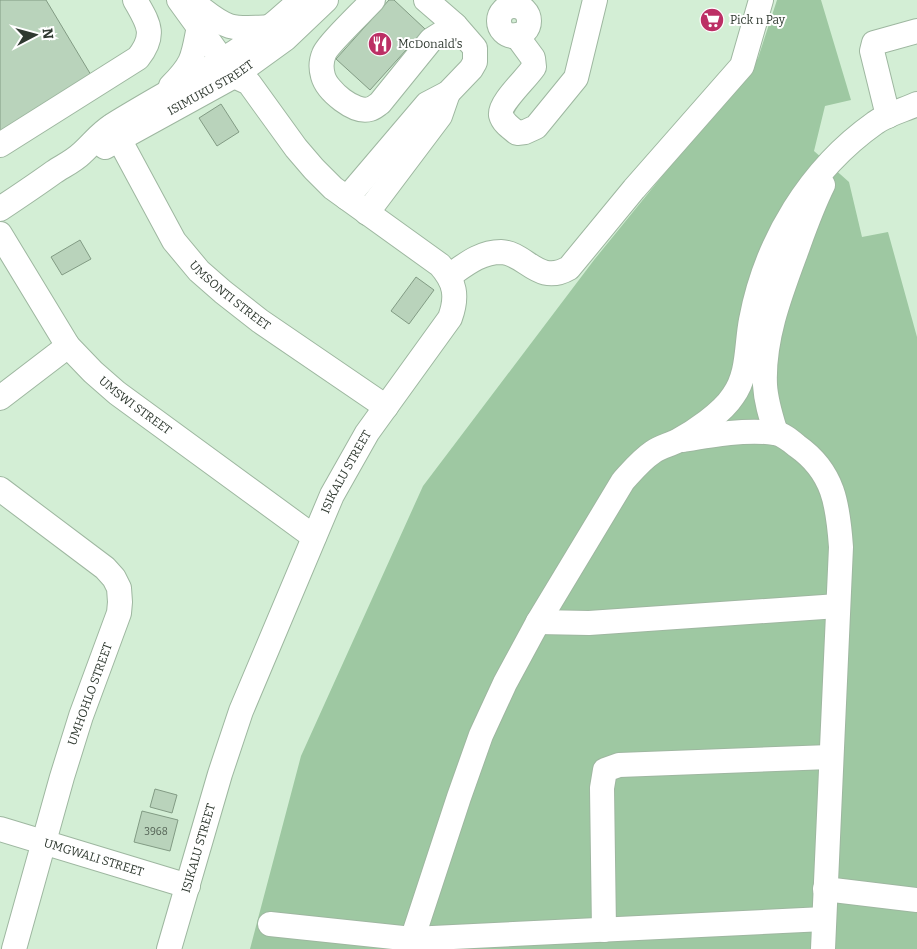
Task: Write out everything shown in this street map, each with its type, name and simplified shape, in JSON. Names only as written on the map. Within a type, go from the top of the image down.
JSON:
[{"type":"street","points":[[0,145],[138,58],[147,46],[150,34],[146,19],[135,0]]},
{"type":"street","name":"ISIMUKU STREET","points":[[0,209],[82,154],[103,148],[115,133],[161,96],[201,75],[238,68],[271,27],[300,0]]},
{"type":"street","name":"ISIMUKU STREET","points":[[115,133],[238,68],[285,39],[326,0]]},
{"type":"street","points":[[373,0],[325,51],[321,62],[323,77],[330,88],[347,104],[359,108],[370,109],[380,103],[431,40],[455,25]]},
{"type":"street","points":[[512,34],[533,58],[534,67],[503,105],[501,114],[505,123],[517,133],[536,127],[576,78],[595,0]]},
{"type":"street","points":[[192,8],[296,148],[314,169],[367,213],[440,265],[449,276],[472,259],[482,255],[501,252],[508,253],[545,273],[562,272],[569,268],[634,189],[742,66],[761,0]]},
{"type":"street","points":[[348,198],[427,104],[448,93],[471,70],[475,62],[475,48],[455,25],[429,3]]},
{"type":"street","points":[[429,3],[431,40]]},
{"type":"street","points":[[475,48],[525,30],[529,21],[528,16],[513,4]]},
{"type":"street","points":[[192,8],[230,27],[239,29],[271,27]]},
{"type":"street","points":[[161,96],[191,63],[192,8]]},
{"type":"street","points":[[883,119],[872,51],[874,42],[917,31]]},
{"type":"street","points":[[367,213],[440,116],[448,93]]},
{"type":"street","points":[[410,944],[481,735],[505,683],[538,622],[624,481],[641,460],[654,450],[677,440],[723,408],[733,397],[745,368],[750,320],[761,279],[774,242],[814,180],[859,135],[883,119],[917,104]]},
{"type":"street","name":"UMSONTI STREET","points":[[115,133],[174,241],[199,271],[260,321],[386,407]]},
{"type":"street","points":[[776,433],[768,409],[765,387],[768,340],[782,293],[814,202],[824,183],[828,164]]},
{"type":"street","name":"UMSWI STREET","points":[[0,234],[68,346],[93,372],[117,393],[314,537]]},
{"type":"street","name":"ISIKALU STREET","points":[[169,949],[220,774],[241,711],[332,496],[349,465],[386,407],[450,318],[454,306],[454,295],[452,281],[449,276]]},
{"type":"street","points":[[0,398],[68,346]]},
{"type":"street","points":[[677,440],[737,433],[776,433],[801,448],[814,461],[826,476],[834,495],[839,516],[841,547],[830,757],[823,949]]},
{"type":"street","name":"UMHOHLO STREET","points":[[0,489],[105,568],[114,578],[120,595],[119,613],[82,716],[43,841],[14,949]]},
{"type":"street","points":[[538,622],[589,623],[838,606]]},
{"type":"street","points":[[590,937],[605,770],[618,765],[830,757]]},
{"type":"street","name":"UMGWALI STREET","points":[[0,829],[188,886]]},
{"type":"street","points":[[825,889],[917,900]]},
{"type":"street","points":[[270,924],[410,944],[590,937],[824,919]]},
{"type":"green space","points":[[777,0],[821,0],[851,100],[825,106],[814,151],[849,182],[862,237],[888,232],[917,337],[917,949],[250,949],[301,756],[423,486],[594,260],[758,58]]},
{"type":"building","points":[[0,0],[46,0],[91,75],[0,132]]},
{"type":"building","name":"McDonald's","points":[[389,0],[394,0],[425,29],[370,90],[336,59]]},
{"type":"building","points":[[221,104],[239,132],[217,146],[199,118]]},
{"type":"building","points":[[80,240],[91,259],[62,275],[51,257]]},
{"type":"building","points":[[416,277],[434,290],[409,324],[391,311]]},
{"type":"building","points":[[155,789],[177,795],[172,813],[150,807]]},
{"type":"building","points":[[142,811],[178,820],[170,851],[134,842]]},
{"type":"place","name":"Pick n Pay","points":[[712,20]]},
{"type":"place","name":"McDonald's","points":[[380,44]]}]
